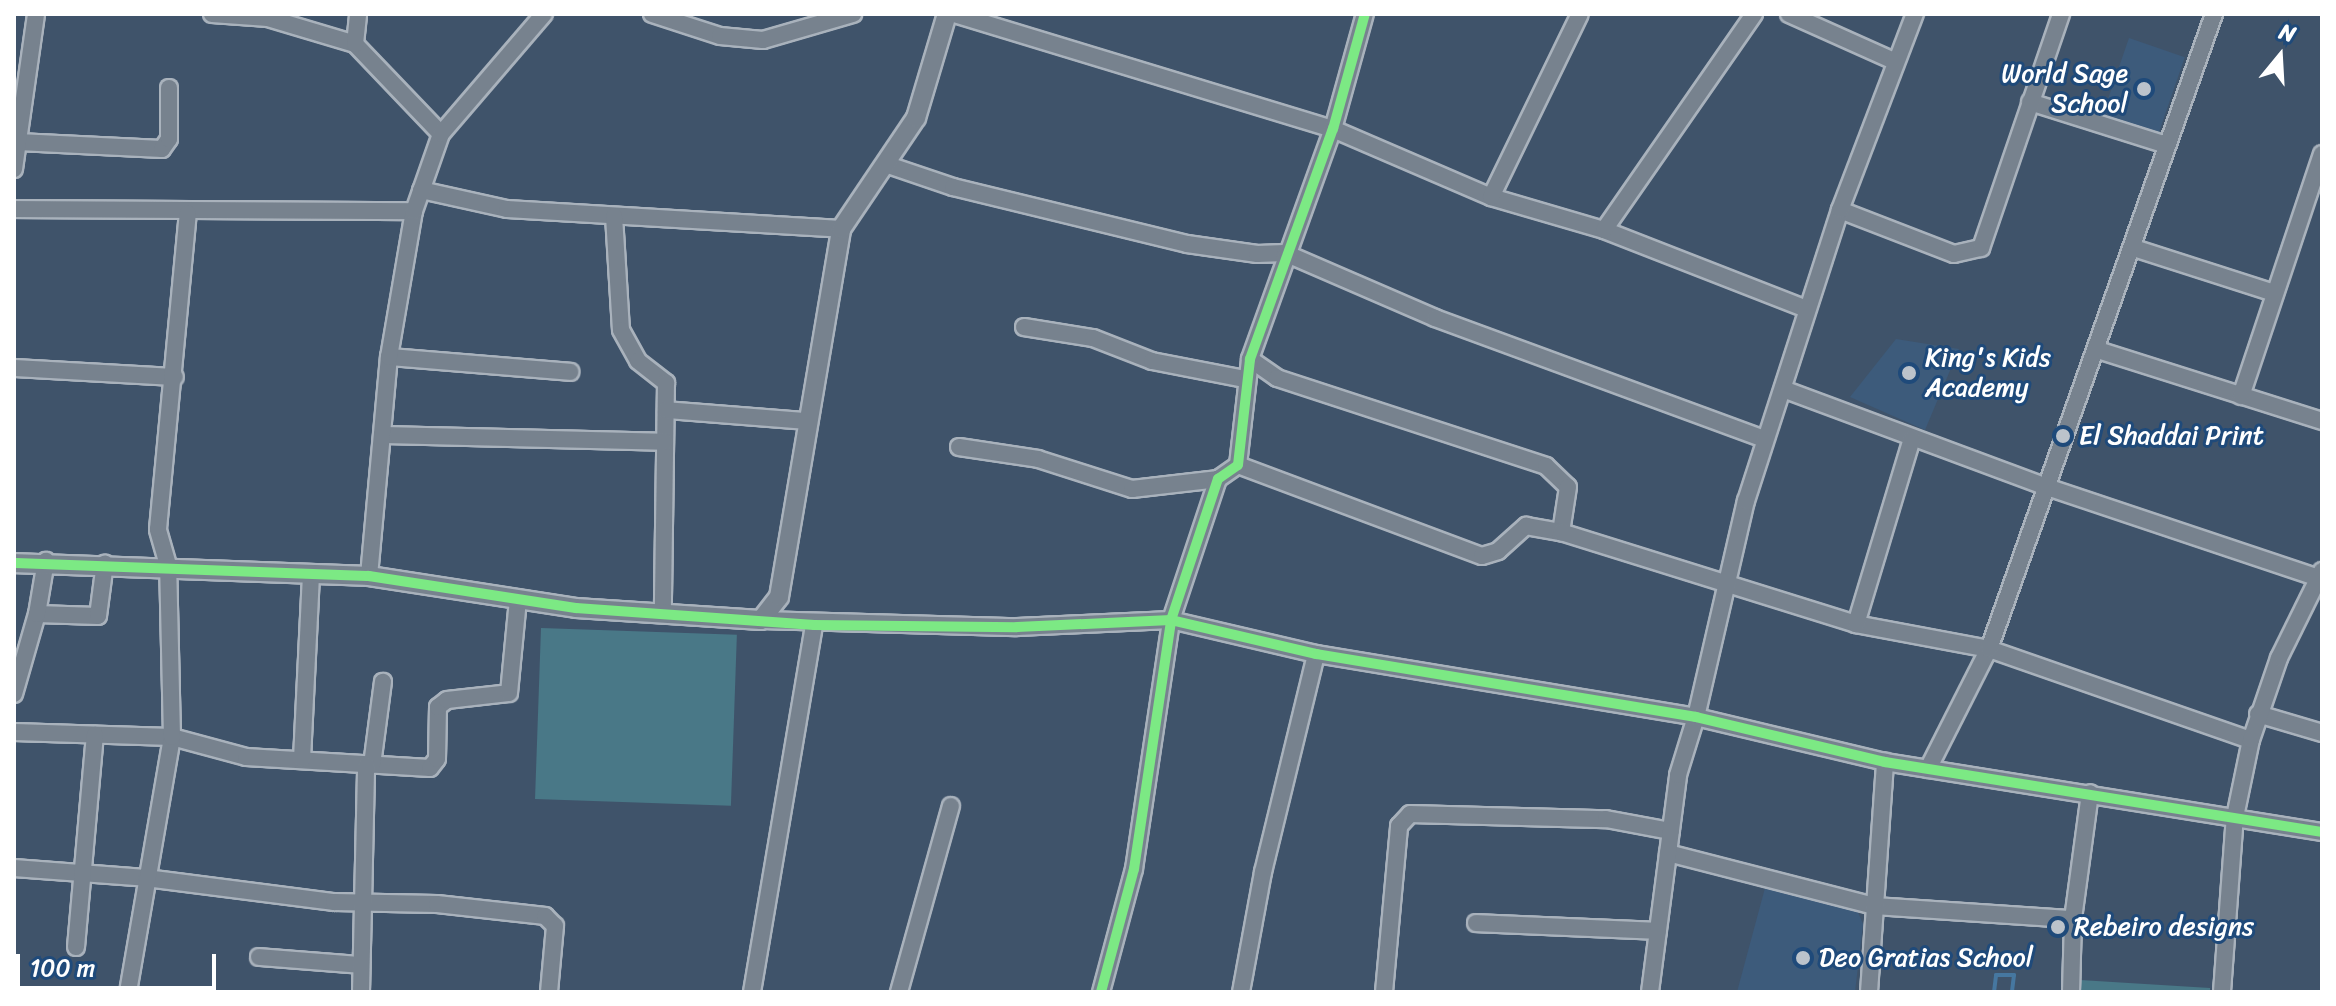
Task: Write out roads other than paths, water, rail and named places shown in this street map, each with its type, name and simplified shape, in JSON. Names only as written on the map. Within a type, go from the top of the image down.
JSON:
[{"type":"street","points":[[14,169],[36,14]]},
{"type":"street","points":[[212,14],[268,16],[355,44],[441,134]]},
{"type":"street","points":[[355,44],[358,14]]},
{"type":"street","points":[[369,576],[389,357],[414,211],[441,134],[544,14]]},
{"type":"street","points":[[652,14],[720,36],[763,40],[853,14]]},
{"type":"street","points":[[761,620],[779,597],[806,421],[841,229],[888,165],[916,118],[947,14]]},
{"type":"street","points":[[954,14],[1333,129],[1491,197],[1604,230],[1807,309]]},
{"type":"street","points":[[1238,465],[1245,379],[1250,359],[1268,322],[1285,253],[1333,129],[1366,14]]},
{"type":"street","points":[[1491,197],[1580,14]]},
{"type":"street","points":[[1604,230],[1754,14]]},
{"type":"street","points":[[1789,14],[1894,61]]},
{"type":"street","points":[[1650,992],[1678,775],[1696,717],[1724,586],[1763,439],[1783,389],[1840,210],[1894,61],[1915,14]]},
{"type":"street","points":[[1840,210],[1954,254],[1981,248],[2061,14]]},
{"type":"street","points":[[1928,769],[1989,649],[2098,350],[2166,145],[2214,14]]},
{"type":"street","points":[[18,142],[162,149],[169,139],[169,88]]},
{"type":"street","points":[[2030,102],[2166,145]]},
{"type":"street","points":[[2241,396],[2322,154]]},
{"type":"street","points":[[888,165],[953,187],[1187,244],[1257,254],[1285,253],[1435,318],[1763,439]]},
{"type":"street","points":[[421,190],[507,209],[841,229]]},
{"type":"street","points":[[14,209],[188,213],[414,211]]},
{"type":"street","points":[[128,992],[172,737],[168,565],[158,529],[160,469],[175,377],[188,213]]},
{"type":"street","points":[[614,216],[621,330],[638,361],[666,383],[663,611]]},
{"type":"street","points":[[2134,248],[2274,293]]},
{"type":"street","points":[[1024,327],[1093,338],[1152,361],[1245,379]]},
{"type":"street","points":[[2098,350],[2322,421]]},
{"type":"street","points":[[389,357],[570,372]]},
{"type":"street","points":[[1250,359],[1277,378],[1559,474],[1568,487],[1561,532]]},
{"type":"street","points":[[14,368],[175,377]]},
{"type":"street","points":[[1783,389],[2047,487],[2321,576],[2258,714],[2251,740],[2235,817],[2222,992]]},
{"type":"street","points":[[666,410],[806,421]]},
{"type":"street","points":[[382,435],[665,442]]},
{"type":"street","points":[[1856,624],[1912,438]]},
{"type":"street","points":[[959,447],[1038,459],[1132,489],[1218,479],[1238,465]]},
{"type":"street","points":[[1238,465],[1482,556],[1498,551],[1526,526],[1561,532],[1724,586],[1856,624],[1989,649],[2251,740]]},
{"type":"street","points":[[1101,992],[1134,869],[1171,620],[1218,479]]},
{"type":"street","points":[[14,563],[46,561],[168,565],[369,576],[576,608],[663,611],[814,625],[1017,627],[1171,620],[1316,654],[1696,717],[1885,762],[2322,832]]},
{"type":"street","points":[[14,694],[37,614],[46,561]]},
{"type":"street","points":[[37,614],[98,616],[105,563]]},
{"type":"street","points":[[302,759],[311,573]]},
{"type":"street","points":[[14,732],[172,737],[246,757],[430,768],[437,759],[438,707],[447,700],[509,693],[518,599]]},
{"type":"street","points":[[752,992],[814,625]]},
{"type":"street","points":[[1241,992],[1266,858],[1316,654]]},
{"type":"street","points":[[361,992],[369,765],[383,682]]},
{"type":"street","points":[[2258,714],[2322,733]]},
{"type":"street","points":[[76,947],[95,735]]},
{"type":"street","points":[[1869,992],[1885,762]]},
{"type":"street","points":[[2071,992],[2073,919],[2090,793]]},
{"type":"street","points":[[899,992],[951,806]]},
{"type":"street","points":[[1384,992],[1399,826],[1410,814],[1606,819],[1671,831]]},
{"type":"street","points":[[1668,853],[1875,906],[2073,919]]},
{"type":"street","points":[[14,868],[146,878],[362,903],[437,904],[552,918],[549,992]]},
{"type":"street","points":[[1476,923],[1658,931]]},
{"type":"street","points":[[259,957],[361,965]]},
{"type":"waterway","points":[[1994,992],[1996,975],[2014,975],[2012,992]]},
{"type":"place","name":"World Sage School","points":[[2144,89]]},
{"type":"place","name":"King's Kids Academy","points":[[1909,373]]},
{"type":"place","name":"El Shaddai Print","points":[[2063,436]]},
{"type":"place","name":"Rebeiro designs","points":[[2058,927]]},
{"type":"place","name":"Deo Gratias School","points":[[1803,958]]}]
